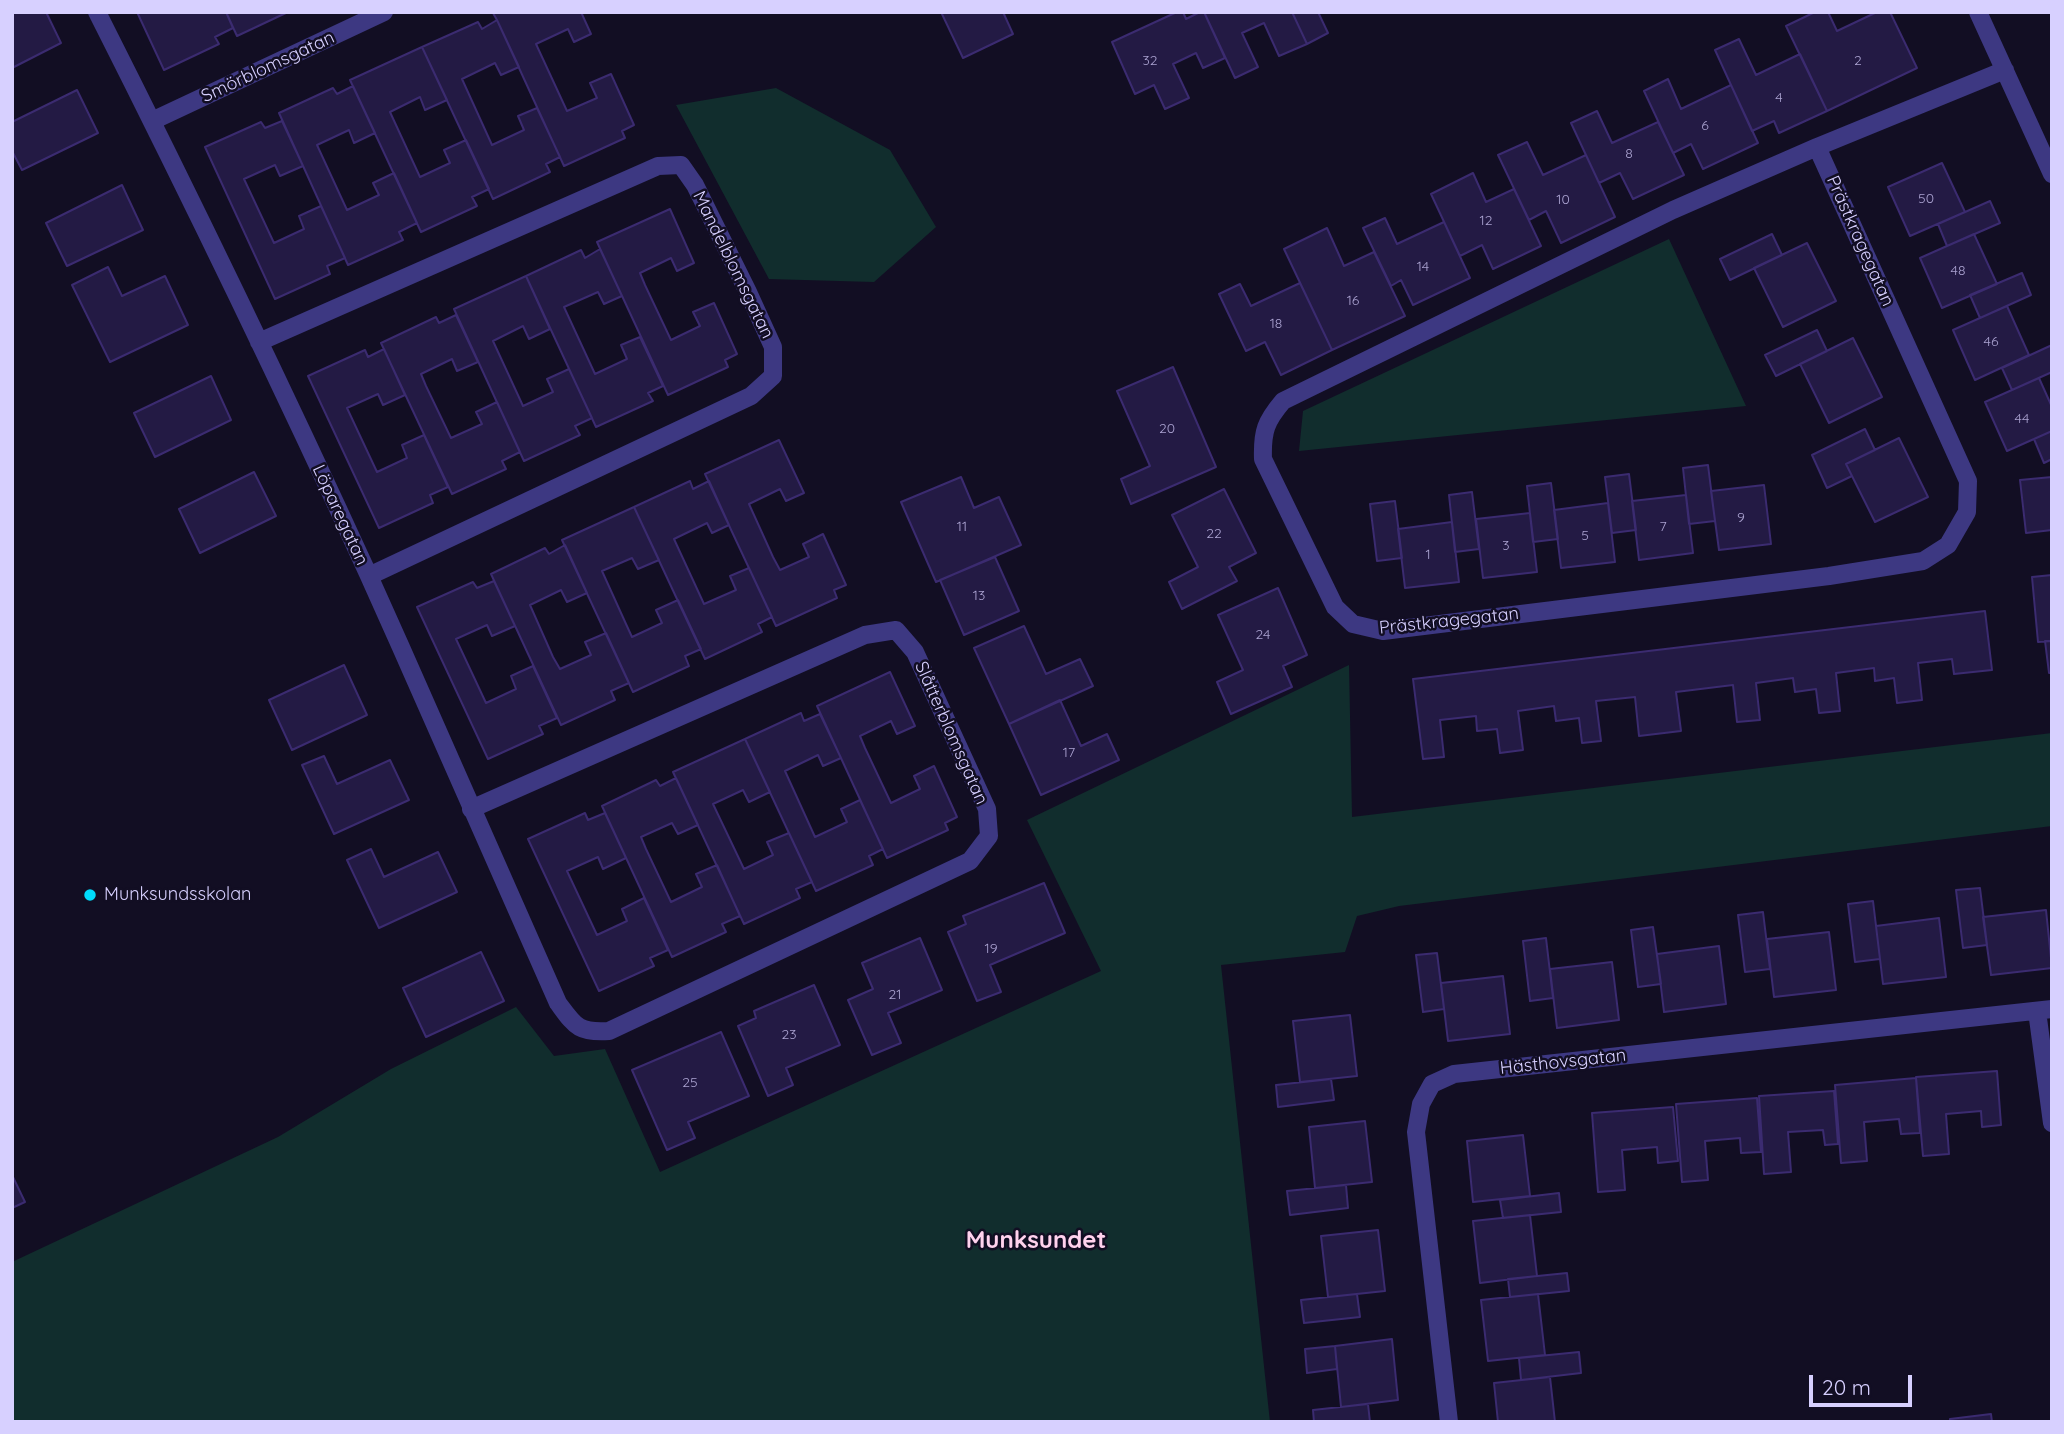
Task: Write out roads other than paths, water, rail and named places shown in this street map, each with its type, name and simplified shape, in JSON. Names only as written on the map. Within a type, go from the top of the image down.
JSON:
[{"type":"street","name":"Löparegatan","points":[[97,12],[259,342],[369,576],[558,1003],[573,1023]]},
{"type":"street","name":"Smörblomsgatan","points":[[152,121],[384,12]]},
{"type":"street","points":[[1978,12],[2052,174]]},
{"type":"street","name":"Prästkragegatan","points":[[1817,147],[1968,481],[1968,512],[1948,545],[1923,561],[1383,631],[1353,624],[1335,607],[1263,458],[1262,437],[1269,417],[1283,401],[1673,210],[1817,147],[2005,70]]},
{"type":"street","name":"Mandelblomsgatan","points":[[259,342],[658,166],[681,165],[695,185],[748,292],[773,347],[773,376],[751,396],[369,576]]},
{"type":"street","name":"Slåtterblomsgatan","points":[[471,809],[865,635],[896,630],[915,652],[987,809],[989,836],[970,861],[609,1031],[590,1032],[573,1023]]},
{"type":"street","name":"Hästhovsgatan","points":[[1449,1422],[1416,1132],[1421,1104],[1432,1084],[1454,1074],[2044,1010],[2052,1123]]},
{"type":"place","name":"Munksundsskolan","points":[[90,895]]},
{"type":"district","name":"Munksundet","points":[[1036,1241]]}]
